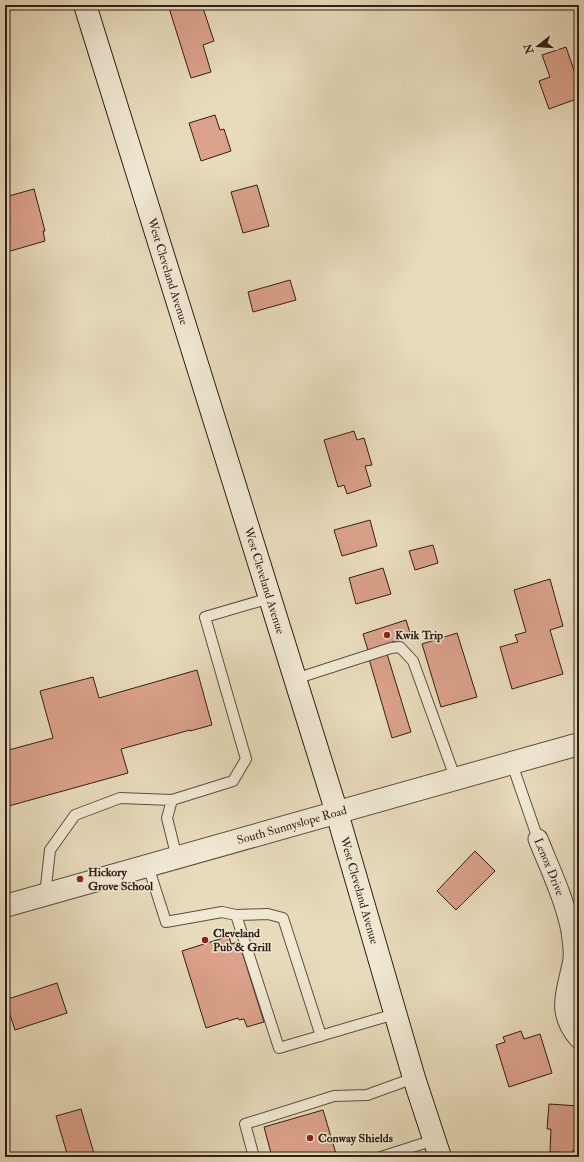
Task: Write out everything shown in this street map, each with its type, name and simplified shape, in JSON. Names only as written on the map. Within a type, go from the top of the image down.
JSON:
[{"type":"main road","name":"West Cleveland Avenue","points":[[85,5],[337,813],[414,1078],[437,1149]]},
{"type":"main road","name":"South Sunnyslope Road","points":[[5,906],[456,780],[579,744]]},
{"type":"street","name":"Lenox Drive","points":[[538,839],[556,883],[571,930],[573,958],[566,984],[564,1009],[566,1018],[579,1039]]},
{"type":"lane","points":[[45,895],[50,850],[75,815],[120,798],[172,800],[233,781],[246,759],[205,617],[270,598]]},
{"type":"lane","points":[[295,679],[391,648],[400,647],[413,661],[456,780]]},
{"type":"lane","name":"Lenox Drive","points":[[512,764],[538,839]]},
{"type":"lane","points":[[172,800],[167,818],[176,858]]},
{"type":"lane","points":[[148,866],[166,922],[222,912],[236,915],[268,914],[283,918],[321,1036]]},
{"type":"lane","points":[[236,915],[279,1048],[395,1014]]},
{"type":"lane","points":[[254,1157],[244,1124],[334,1096],[368,1094],[414,1078]]},
{"type":"lane","points":[[381,1157],[437,1149]]},
{"type":"building","points":[[180,5],[202,5],[214,41],[203,45],[211,72],[191,78],[169,8]]},
{"type":"building","points":[[566,47],[579,85],[579,98],[549,109],[539,81],[550,77],[542,55]]},
{"type":"building","points":[[215,115],[220,130],[224,129],[231,151],[201,161],[189,123]]},
{"type":"building","points":[[257,185],[269,226],[243,233],[231,192]]},
{"type":"building","points":[[34,189],[45,231],[43,231],[45,241],[7,252],[5,242],[5,197]]},
{"type":"building","points":[[290,280],[296,300],[253,312],[248,292]]},
{"type":"building","points":[[354,431],[357,440],[364,438],[372,465],[365,466],[371,486],[347,494],[344,485],[338,487],[324,440]]},
{"type":"building","points":[[370,520],[377,546],[342,556],[334,530]]},
{"type":"building","points":[[433,545],[438,563],[415,570],[409,551]]},
{"type":"building","points":[[383,568],[391,594],[356,604],[349,578]]},
{"type":"building","points":[[550,579],[563,626],[550,630],[563,674],[512,689],[500,647],[518,642],[515,635],[526,632],[514,590]]},
{"type":"building","name":"Kwik Trip","points":[[406,620],[411,636],[368,650],[363,634]]},
{"type":"building","name":"Kwik Trip","points":[[457,633],[477,697],[441,707],[422,644]]},
{"type":"building","name":"Kwik Trip","points":[[387,654],[411,732],[392,738],[369,659]]},
{"type":"building","points":[[197,670],[212,725],[121,749],[128,773],[5,807],[5,751],[53,738],[40,691],[93,677],[99,698]]},
{"type":"building","points":[[475,851],[495,871],[456,910],[437,891]]},
{"type":"building","points":[[229,936],[231,944],[239,942],[264,1022],[247,1027],[244,1019],[239,1020],[238,1018],[206,1028],[182,951]]},
{"type":"building","points":[[57,983],[67,1013],[15,1030],[5,1000]]},
{"type":"building","points":[[521,1031],[524,1039],[540,1034],[552,1073],[509,1087],[496,1045],[505,1042],[503,1037]]},
{"type":"building","points":[[549,1104],[579,1106],[579,1150],[573,1150],[573,1153],[550,1152],[551,1129],[547,1129]]},
{"type":"building","points":[[81,1109],[95,1157],[68,1157],[56,1116]]},
{"type":"building","points":[[323,1110],[337,1157],[272,1157],[264,1127]]},
{"type":"place","name":"Kwik Trip","points":[[387,635]]},
{"type":"place","name":"Hickory Grove School","points":[[80,879]]},
{"type":"place","name":"Cleveland Pub & Grill","points":[[205,940]]},
{"type":"place","name":"Conway Shields","points":[[310,1138]]}]
